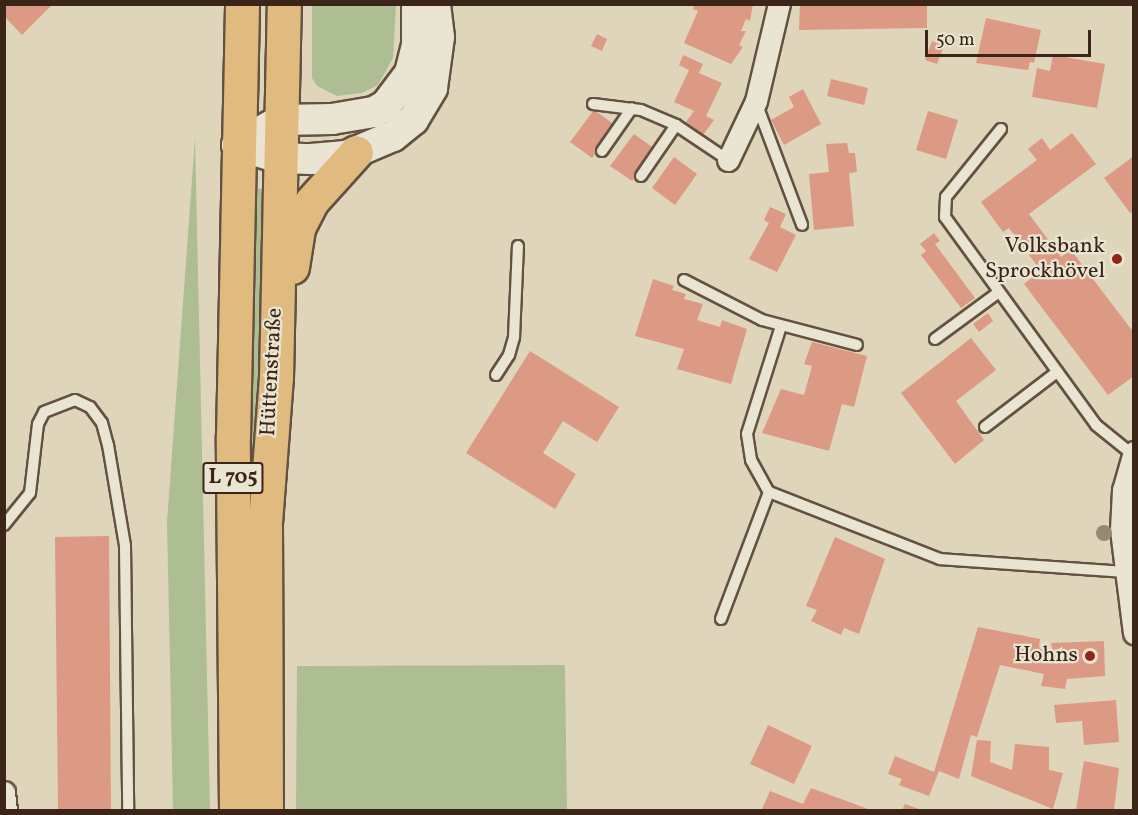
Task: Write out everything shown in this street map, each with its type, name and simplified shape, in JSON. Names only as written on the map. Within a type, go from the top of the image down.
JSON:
[{"type":"main road","name":"Hüttenstraße","points":[[236,810],[233,436],[237,145],[242,4]]},
{"type":"main road","name":"Hüttenstraße","points":[[266,810],[264,534],[267,456],[276,378],[284,4]]},
{"type":"main road","name":"L 705","points":[[276,378],[298,228],[311,202],[356,152]]},
{"type":"street","points":[[237,145],[281,120],[332,119],[367,114],[391,101],[410,73],[417,45],[417,4]]},
{"type":"street","points":[[237,145],[279,159],[322,158],[356,152],[393,136],[426,101],[435,74],[439,37],[435,4]]},
{"type":"street","points":[[728,160],[756,101],[779,4]]},
{"type":"street","points":[[1133,453],[1128,490],[1128,572],[1134,633]]},
{"type":"street","points":[[4,792],[6,810]]},
{"type":"lane","points":[[756,101],[802,225]]},
{"type":"lane","points":[[593,104],[632,108],[676,125],[728,160]]},
{"type":"lane","points":[[602,151],[632,108]]},
{"type":"lane","points":[[641,176],[676,125]]},
{"type":"lane","points":[[1001,129],[946,197],[944,213],[1096,425],[1133,453]]},
{"type":"lane","points":[[496,375],[509,355],[514,337],[518,246]]},
{"type":"lane","points":[[684,280],[762,320],[857,345]]},
{"type":"lane","points":[[935,339],[999,292]]},
{"type":"lane","points":[[781,326],[747,434],[751,460],[769,492],[940,559],[1128,572]]},
{"type":"lane","points":[[985,427],[1058,372]]},
{"type":"lane","points":[[4,525],[30,493],[38,424],[44,412],[75,400],[90,407],[102,423],[108,445],[125,546],[128,810]]},
{"type":"lane","points":[[721,619],[769,492]]},
{"type":"green space","points":[[312,5],[396,5],[393,58],[378,85],[362,93],[337,96],[317,86],[312,78]]},
{"type":"green space","points":[[195,138],[210,810],[173,810],[167,522]]},
{"type":"green space","points":[[251,188],[267,189],[248,741],[246,610]]},
{"type":"green space","points":[[565,665],[567,810],[296,810],[297,666]]},
{"type":"building","points":[[4,4],[53,4],[22,35],[4,16]]},
{"type":"building","points":[[695,4],[753,4],[750,21],[746,19],[741,31],[746,31],[739,45],[743,47],[731,64],[684,43],[698,11],[693,9]]},
{"type":"building","points":[[800,4],[927,4],[927,28],[799,30]]},
{"type":"building","points":[[986,18],[1041,30],[1034,63],[1030,62],[1028,70],[976,63]]},
{"type":"building","points":[[597,34],[607,39],[602,51],[591,46]]},
{"type":"building","points":[[932,41],[944,46],[937,64],[925,60]]},
{"type":"building","points":[[683,55],[703,64],[699,73],[722,83],[706,116],[714,120],[703,135],[686,122],[694,111],[674,102],[689,70],[679,65]]},
{"type":"building","points":[[1053,55],[1105,64],[1097,108],[1032,97],[1037,68],[1050,71]]},
{"type":"building","points":[[831,79],[868,88],[864,105],[827,96]]},
{"type":"building","points":[[803,89],[821,124],[784,145],[771,120],[794,107],[789,97]]},
{"type":"building","points":[[594,110],[615,125],[592,158],[570,142]]},
{"type":"building","points":[[928,111],[958,120],[946,159],[916,150]]},
{"type":"building","points":[[1072,133],[1096,164],[1029,214],[1061,257],[1071,250],[1134,333],[1134,376],[1108,395],[1024,284],[1041,271],[1009,228],[1003,232],[981,202],[1037,160],[1028,149],[1042,138],[1050,150]]},
{"type":"building","points":[[634,134],[655,149],[632,181],[610,166]]},
{"type":"building","points":[[847,143],[849,153],[855,153],[857,172],[849,173],[854,226],[814,230],[809,174],[829,172],[826,144]]},
{"type":"building","points":[[1134,156],[1134,211],[1130,213],[1104,178]]},
{"type":"building","points":[[674,157],[697,174],[675,205],[652,188]]},
{"type":"building","points":[[770,207],[786,214],[780,227],[796,235],[777,272],[749,259],[769,223],[764,220]]},
{"type":"building","points":[[934,233],[940,241],[935,244],[975,298],[961,308],[921,255],[926,251],[920,244]]},
{"type":"building","points":[[653,279],[674,286],[672,290],[686,294],[684,299],[703,304],[697,320],[720,327],[722,320],[747,329],[731,384],[677,369],[684,349],[635,336]]},
{"type":"building","points":[[988,313],[993,321],[979,332],[973,324]]},
{"type":"building","points":[[971,338],[996,370],[956,401],[984,440],[955,464],[901,393]]},
{"type":"building","points":[[812,342],[867,356],[854,407],[842,404],[829,451],[762,433],[781,389],[804,395],[812,366],[804,364]]},
{"type":"building","points":[[530,351],[619,407],[597,442],[563,421],[543,453],[576,474],[555,509],[466,453]]},
{"type":"building","points":[[109,536],[111,810],[58,810],[55,537]]},
{"type":"building","points":[[835,537],[885,559],[859,634],[844,628],[841,635],[811,621],[817,610],[806,606]]},
{"type":"building","points":[[978,627],[1040,639],[1039,647],[1053,651],[1051,643],[1104,641],[1105,676],[1067,679],[1065,689],[1041,686],[1044,674],[1000,665],[977,737],[971,735],[959,779],[939,771],[929,796],[899,785],[902,779],[888,774],[895,756],[934,772]]},
{"type":"building","points":[[1116,700],[1119,742],[1084,745],[1082,721],[1056,723],[1054,705]]},
{"type":"building","points":[[768,725],[812,746],[794,784],[750,764]]},
{"type":"building","points":[[977,740],[991,741],[990,762],[1012,770],[1015,744],[1049,747],[1049,770],[1063,773],[1053,809],[971,776]]},
{"type":"building","points":[[1084,761],[1119,768],[1114,810],[1076,810]]},
{"type":"building","points":[[811,788],[871,810],[762,809],[770,791],[803,804]]},
{"type":"building","points":[[905,804],[922,810],[902,810]]},
{"type":"place","name":"Volksbank Sprockhövel","points":[[1117,259]]},
{"type":"place","name":"Hohns","points":[[1090,656]]}]
